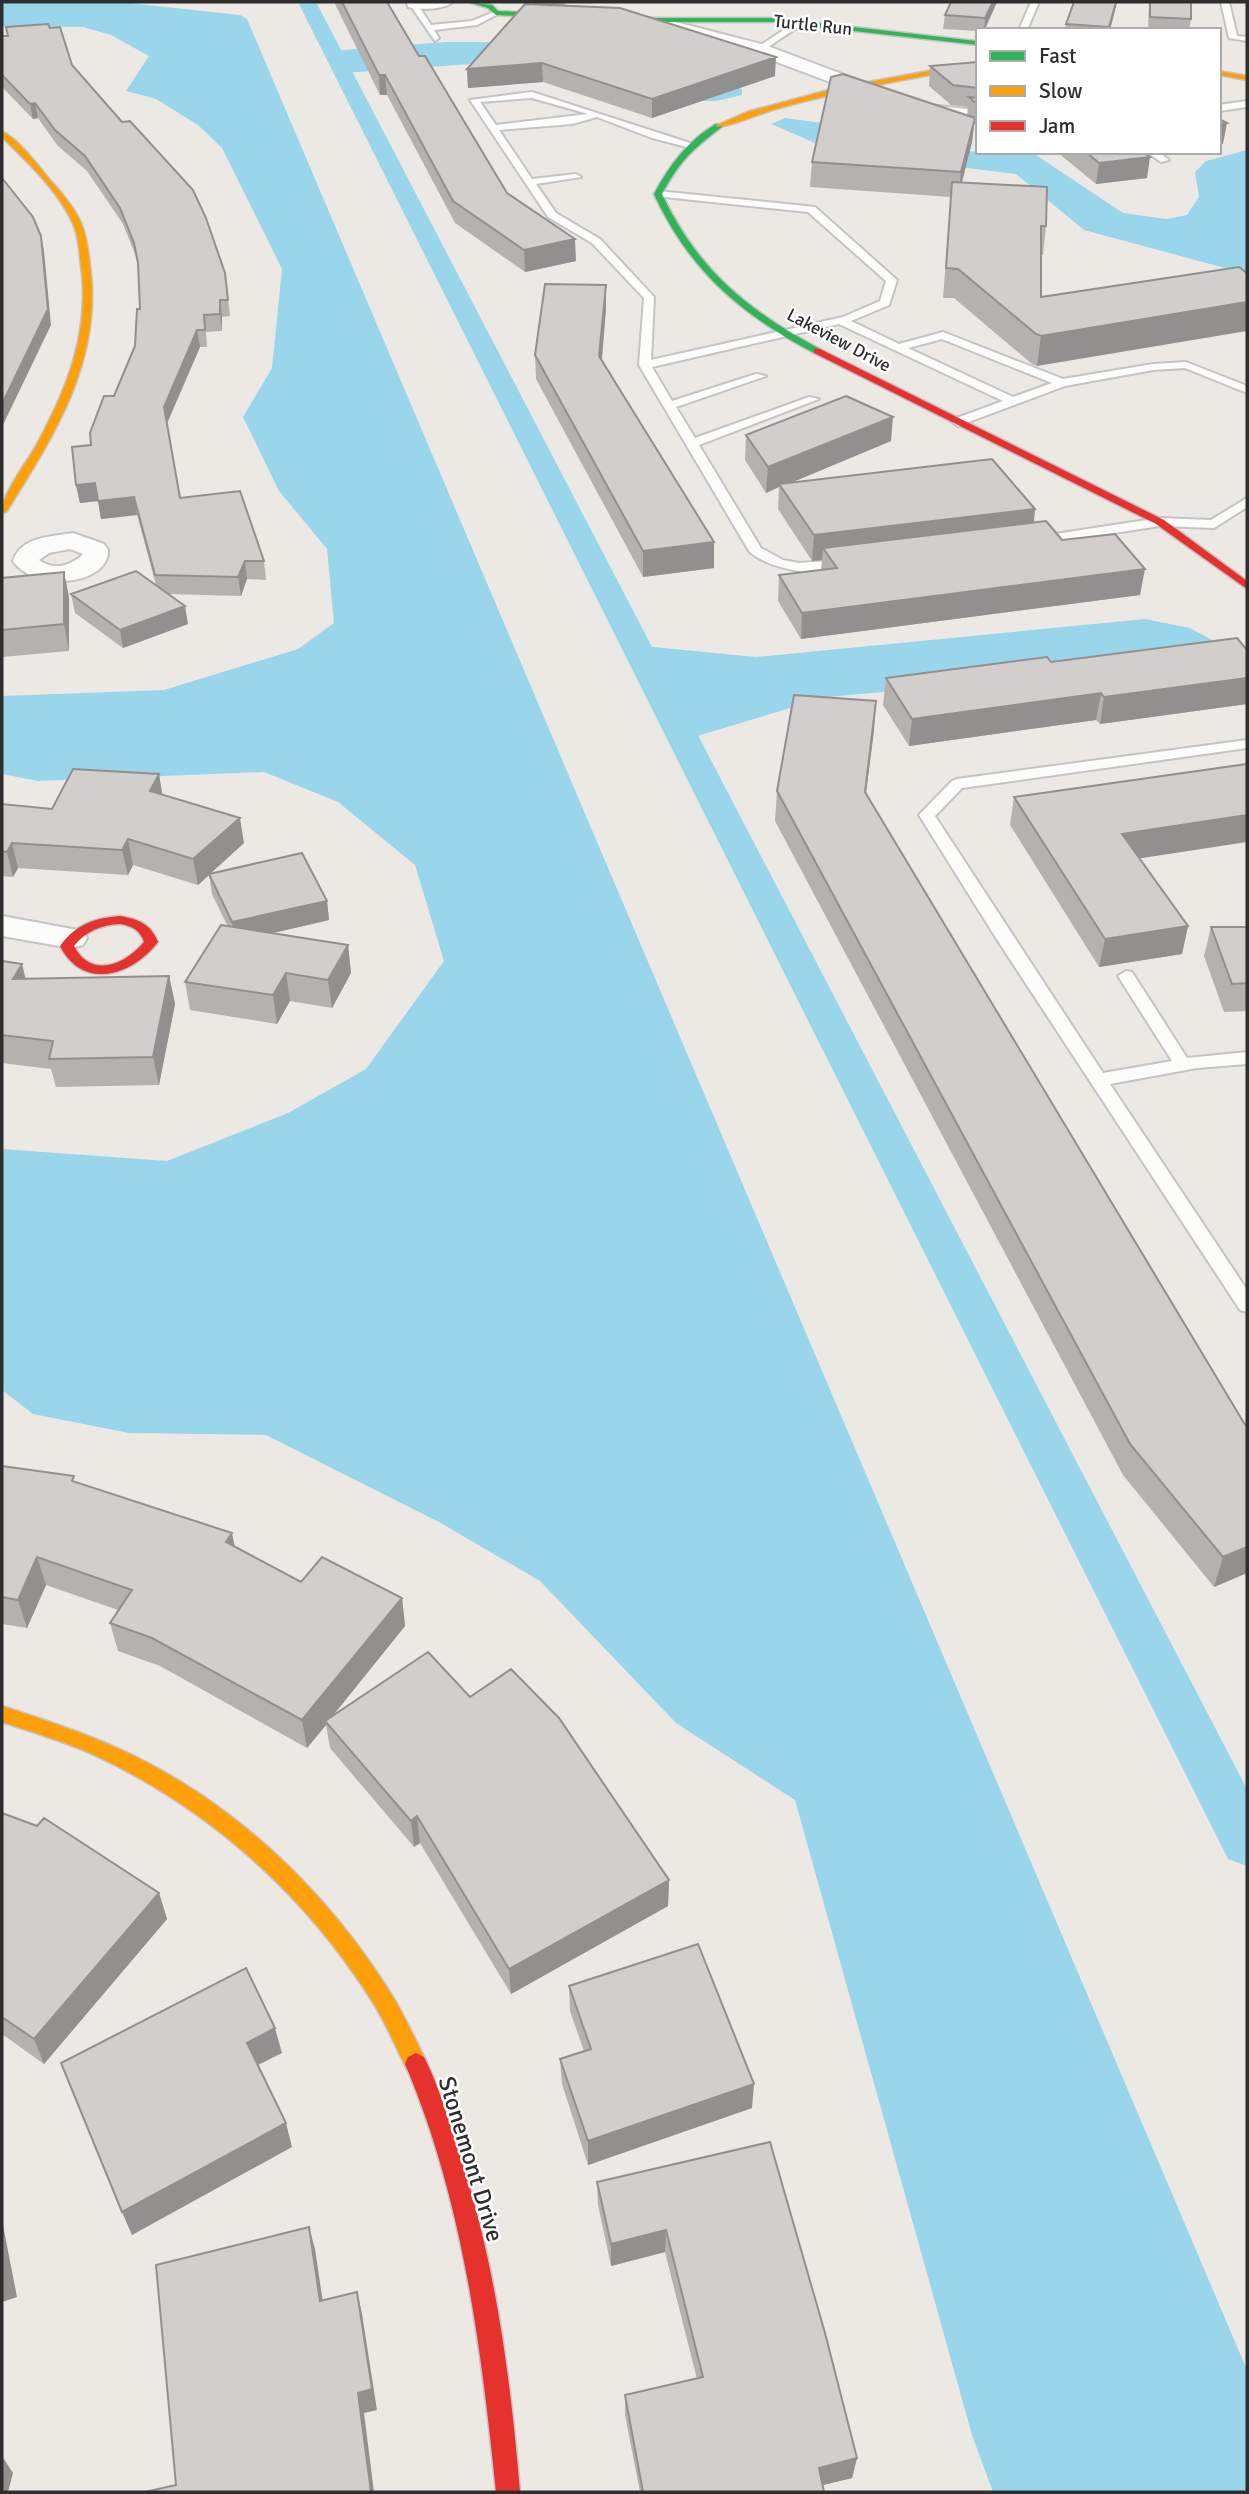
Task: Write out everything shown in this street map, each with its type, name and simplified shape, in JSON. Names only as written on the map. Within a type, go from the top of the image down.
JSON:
[{"type":"street","points":[[413,3],[445,2]]},
{"type":"street","name":"Turtle Run","points":[[471,2],[490,6],[496,13],[800,23],[976,43]]},
{"type":"street","name":"Turtle Run","points":[[650,20],[759,50],[852,85]]},
{"type":"street","points":[[658,194],[670,170],[691,145],[714,130],[757,112],[852,85],[918,71],[976,64]]},
{"type":"street","points":[[1221,73],[1247,78]]},
{"type":"street","points":[[2,132],[33,164],[77,223],[92,285],[88,331],[57,421],[2,511]]},
{"type":"street","name":"Lakeview Drive","points":[[658,194],[664,213],[697,263],[730,296],[785,335],[1160,522],[1247,586]]},
{"type":"street","points":[[2,540],[33,550]]},
{"type":"street","points":[[2,926],[71,938],[91,924],[120,920],[144,927],[151,942],[148,951],[130,964],[104,970],[91,969],[72,960],[67,946],[71,938]]},
{"type":"street","name":"Stonemont Drive","points":[[2,1714],[40,1725],[105,1750],[163,1779],[223,1819],[280,1866],[334,1924],[378,1990],[422,2074],[458,2177],[477,2254],[489,2320],[509,2492]]},
{"type":"lane","points":[[1024,28],[1035,2]]},
{"type":"lane","points":[[1225,2],[1233,38],[1247,39]]},
{"type":"lane","points":[[413,3],[435,39]]},
{"type":"lane","points":[[429,28],[474,23],[496,13]]},
{"type":"lane","points":[[759,50],[800,23]]},
{"type":"lane","points":[[852,85],[887,96]]},
{"type":"lane","points":[[691,145],[655,136],[597,114],[531,95],[474,100],[552,215],[596,241],[649,297],[645,365],[756,551],[779,566],[815,568],[856,563]]},
{"type":"lane","points":[[914,104],[976,113]]},
{"type":"lane","points":[[1221,108],[1247,104]]},
{"type":"lane","points":[[492,128],[572,121],[597,114]]},
{"type":"lane","points":[[1155,154],[1164,160]]},
{"type":"lane","points":[[528,182],[576,177]]},
{"type":"lane","points":[[645,365],[841,321],[885,303],[892,280],[811,209],[658,194]]},
{"type":"lane","points":[[841,321],[1012,401]]},
{"type":"lane","points":[[896,348],[943,335],[1062,383]]},
{"type":"lane","points":[[958,422],[1062,383],[1153,367],[1186,365],[1247,390]]},
{"type":"lane","points":[[670,405],[760,376]]},
{"type":"lane","points":[[692,443],[813,398]]},
{"type":"lane","points":[[1019,543],[1160,522],[1213,524],[1247,502]]},
{"type":"lane","points":[[1247,744],[957,784],[927,815],[1247,1305]]},
{"type":"lane","points":[[1126,975],[1183,1065]]},
{"type":"lane","points":[[1098,1080],[1183,1065],[1247,1058]]},
{"type":"water","points":[[2,2],[119,2],[240,15],[247,19],[1247,2370],[1247,2492],[993,2492],[972,2435],[795,1800],[676,1723],[540,1581],[439,1522],[266,1435],[129,1433],[33,1414],[2,1390],[2,1149],[167,1161],[288,1113],[366,1069],[444,961],[415,865],[338,802],[264,772],[38,781],[2,774],[2,696],[164,690],[298,649],[334,623],[327,549],[279,491],[243,417],[272,368],[282,269],[222,148],[198,125],[156,99],[126,91],[149,56],[111,35],[83,27],[2,26]]},
{"type":"water","points":[[445,42],[547,42],[699,76],[742,89],[742,95],[716,101],[687,101],[487,63],[343,73],[332,51]]},
{"type":"water","points":[[785,118],[822,123],[874,140],[976,152],[976,154],[1036,155],[1123,213],[1166,219],[1187,215],[1199,197],[1195,172],[1206,161],[1247,150],[1247,274],[1084,230],[1016,174],[886,158],[822,146],[771,124]]},
{"type":"water","points":[[1145,619],[1190,628],[1223,646],[1220,662],[827,697],[684,740],[633,645],[756,657]]},
{"type":"building","points":[[342,2],[387,2],[419,56],[425,56],[507,193],[575,239],[524,250],[453,201],[385,75],[379,75]]},
{"type":"building","points":[[951,2],[993,2],[985,18],[945,15]]},
{"type":"building","points":[[1074,2],[1116,2],[1109,27],[1066,24]]},
{"type":"building","points":[[1150,2],[1191,2],[1191,19],[1150,17]]},
{"type":"building","points":[[525,4],[620,8],[776,57],[652,99],[542,63],[467,69]]},
{"type":"building","points":[[48,24],[50,28],[60,27],[72,65],[122,122],[130,121],[193,190],[225,273],[228,300],[220,300],[220,314],[204,315],[205,330],[197,330],[164,407],[180,498],[240,491],[264,561],[245,561],[238,577],[155,575],[134,497],[98,501],[95,483],[76,485],[72,447],[91,445],[90,433],[104,396],[114,396],[135,346],[137,309],[140,309],[138,263],[134,243],[120,208],[85,156],[55,130],[35,103],[30,104],[2,75],[2,36],[8,36],[6,27]]},
{"type":"building","points":[[976,62],[976,88],[953,85],[930,66]]},
{"type":"building","points":[[843,74],[975,118],[961,172],[812,162],[831,77]]},
{"type":"building","points":[[1088,154],[1146,154],[1150,157],[1099,163]]},
{"type":"building","points":[[2,178],[33,217],[41,236],[48,309],[2,404]]},
{"type":"building","points":[[952,182],[1047,187],[1046,226],[1041,226],[1041,297],[1239,267],[1247,273],[1247,302],[1041,336],[1036,334],[958,269],[946,268]]},
{"type":"building","points":[[545,284],[606,285],[599,356],[714,542],[643,551],[535,355]]},
{"type":"building","points":[[846,396],[893,417],[768,467],[746,435]]},
{"type":"building","points":[[992,459],[1035,509],[814,535],[779,484]]},
{"type":"building","points":[[1046,521],[1062,540],[1115,534],[1145,569],[802,613],[779,575],[837,568],[823,548]]},
{"type":"building","points":[[136,571],[185,606],[120,630],[71,594]]},
{"type":"building","points":[[64,572],[64,624],[2,630],[2,578]]},
{"type":"building","points":[[1237,638],[1247,650],[1247,678],[1104,697],[1101,693],[912,719],[886,678],[1047,657],[1051,662]]},
{"type":"building","points":[[794,695],[876,701],[865,792],[1247,1427],[1247,1547],[1223,1557],[1130,1444],[777,791]]},
{"type":"building","points":[[1247,764],[1247,815],[1122,834],[1188,926],[1105,939],[1014,797]]},
{"type":"building","points":[[73,769],[159,774],[150,791],[240,818],[193,859],[128,839],[122,850],[12,843],[7,852],[2,851],[2,804],[52,809]]},
{"type":"building","points":[[302,853],[327,901],[232,922],[209,874]]},
{"type":"building","points":[[221,925],[348,945],[328,980],[286,973],[273,995],[185,982]]},
{"type":"building","points":[[1211,927],[1247,927],[1247,983],[1232,984]]},
{"type":"building","points":[[2,961],[22,964],[13,979],[169,976],[153,1057],[49,1059],[53,1041],[2,1035]]},
{"type":"building","points":[[2,1466],[74,1476],[72,1481],[232,1533],[226,1542],[301,1582],[322,1557],[402,1598],[302,1720],[152,1638],[110,1623],[132,1590],[37,1557],[18,1600],[2,1597]]},
{"type":"building","points":[[428,1652],[470,1697],[511,1669],[559,1718],[669,1880],[509,1969],[417,1816],[411,1821],[325,1721]]},
{"type":"building","points":[[2,1813],[37,1826],[44,1818],[159,1893],[34,2039],[2,2017]]},
{"type":"building","points":[[698,1944],[754,2084],[588,2141],[560,2059],[591,2049],[569,1986]]},
{"type":"building","points":[[246,1968],[275,2028],[247,2043],[286,2123],[122,2212],[61,2063]]},
{"type":"building","points":[[770,2142],[825,2333],[857,2458],[819,2468],[824,2492],[643,2492],[625,2395],[703,2377],[666,2230],[611,2244],[597,2182]]},
{"type":"building","points":[[309,2227],[320,2301],[357,2292],[372,2389],[358,2393],[371,2492],[145,2492],[176,2485],[156,2265]]},
{"type":"waterway","points":[[307,2],[1247,1842]]},
{"type":"traffic: fast","points":[[471,2],[490,6],[496,13],[650,20],[774,20],[976,43]]},
{"type":"traffic: fast","points":[[719,126],[690,146],[658,194],[685,245],[722,287],[767,322],[817,351]]},
{"type":"traffic: slow","points":[[719,126],[750,114],[836,90],[976,64]]},
{"type":"traffic: slow","points":[[1221,73],[1247,78]]},
{"type":"traffic: slow","points":[[2,133],[43,176],[77,223],[89,289],[87,324],[69,389],[55,421],[2,511]]},
{"type":"traffic: slow","points":[[2,1714],[86,1743],[140,1768],[217,1817],[252,1846],[286,1877],[346,1946],[385,2003],[416,2064]]},
{"type":"traffic: jam","points":[[817,351],[1160,522],[1247,586]]},
{"type":"traffic: jam","points":[[120,920],[135,924],[147,932],[151,942],[143,952],[132,960],[107,970],[94,970],[73,958],[67,946],[84,929],[97,923],[120,920]]},
{"type":"traffic: jam","points":[[416,2064],[452,2164],[476,2256],[492,2350],[508,2492]]}]
